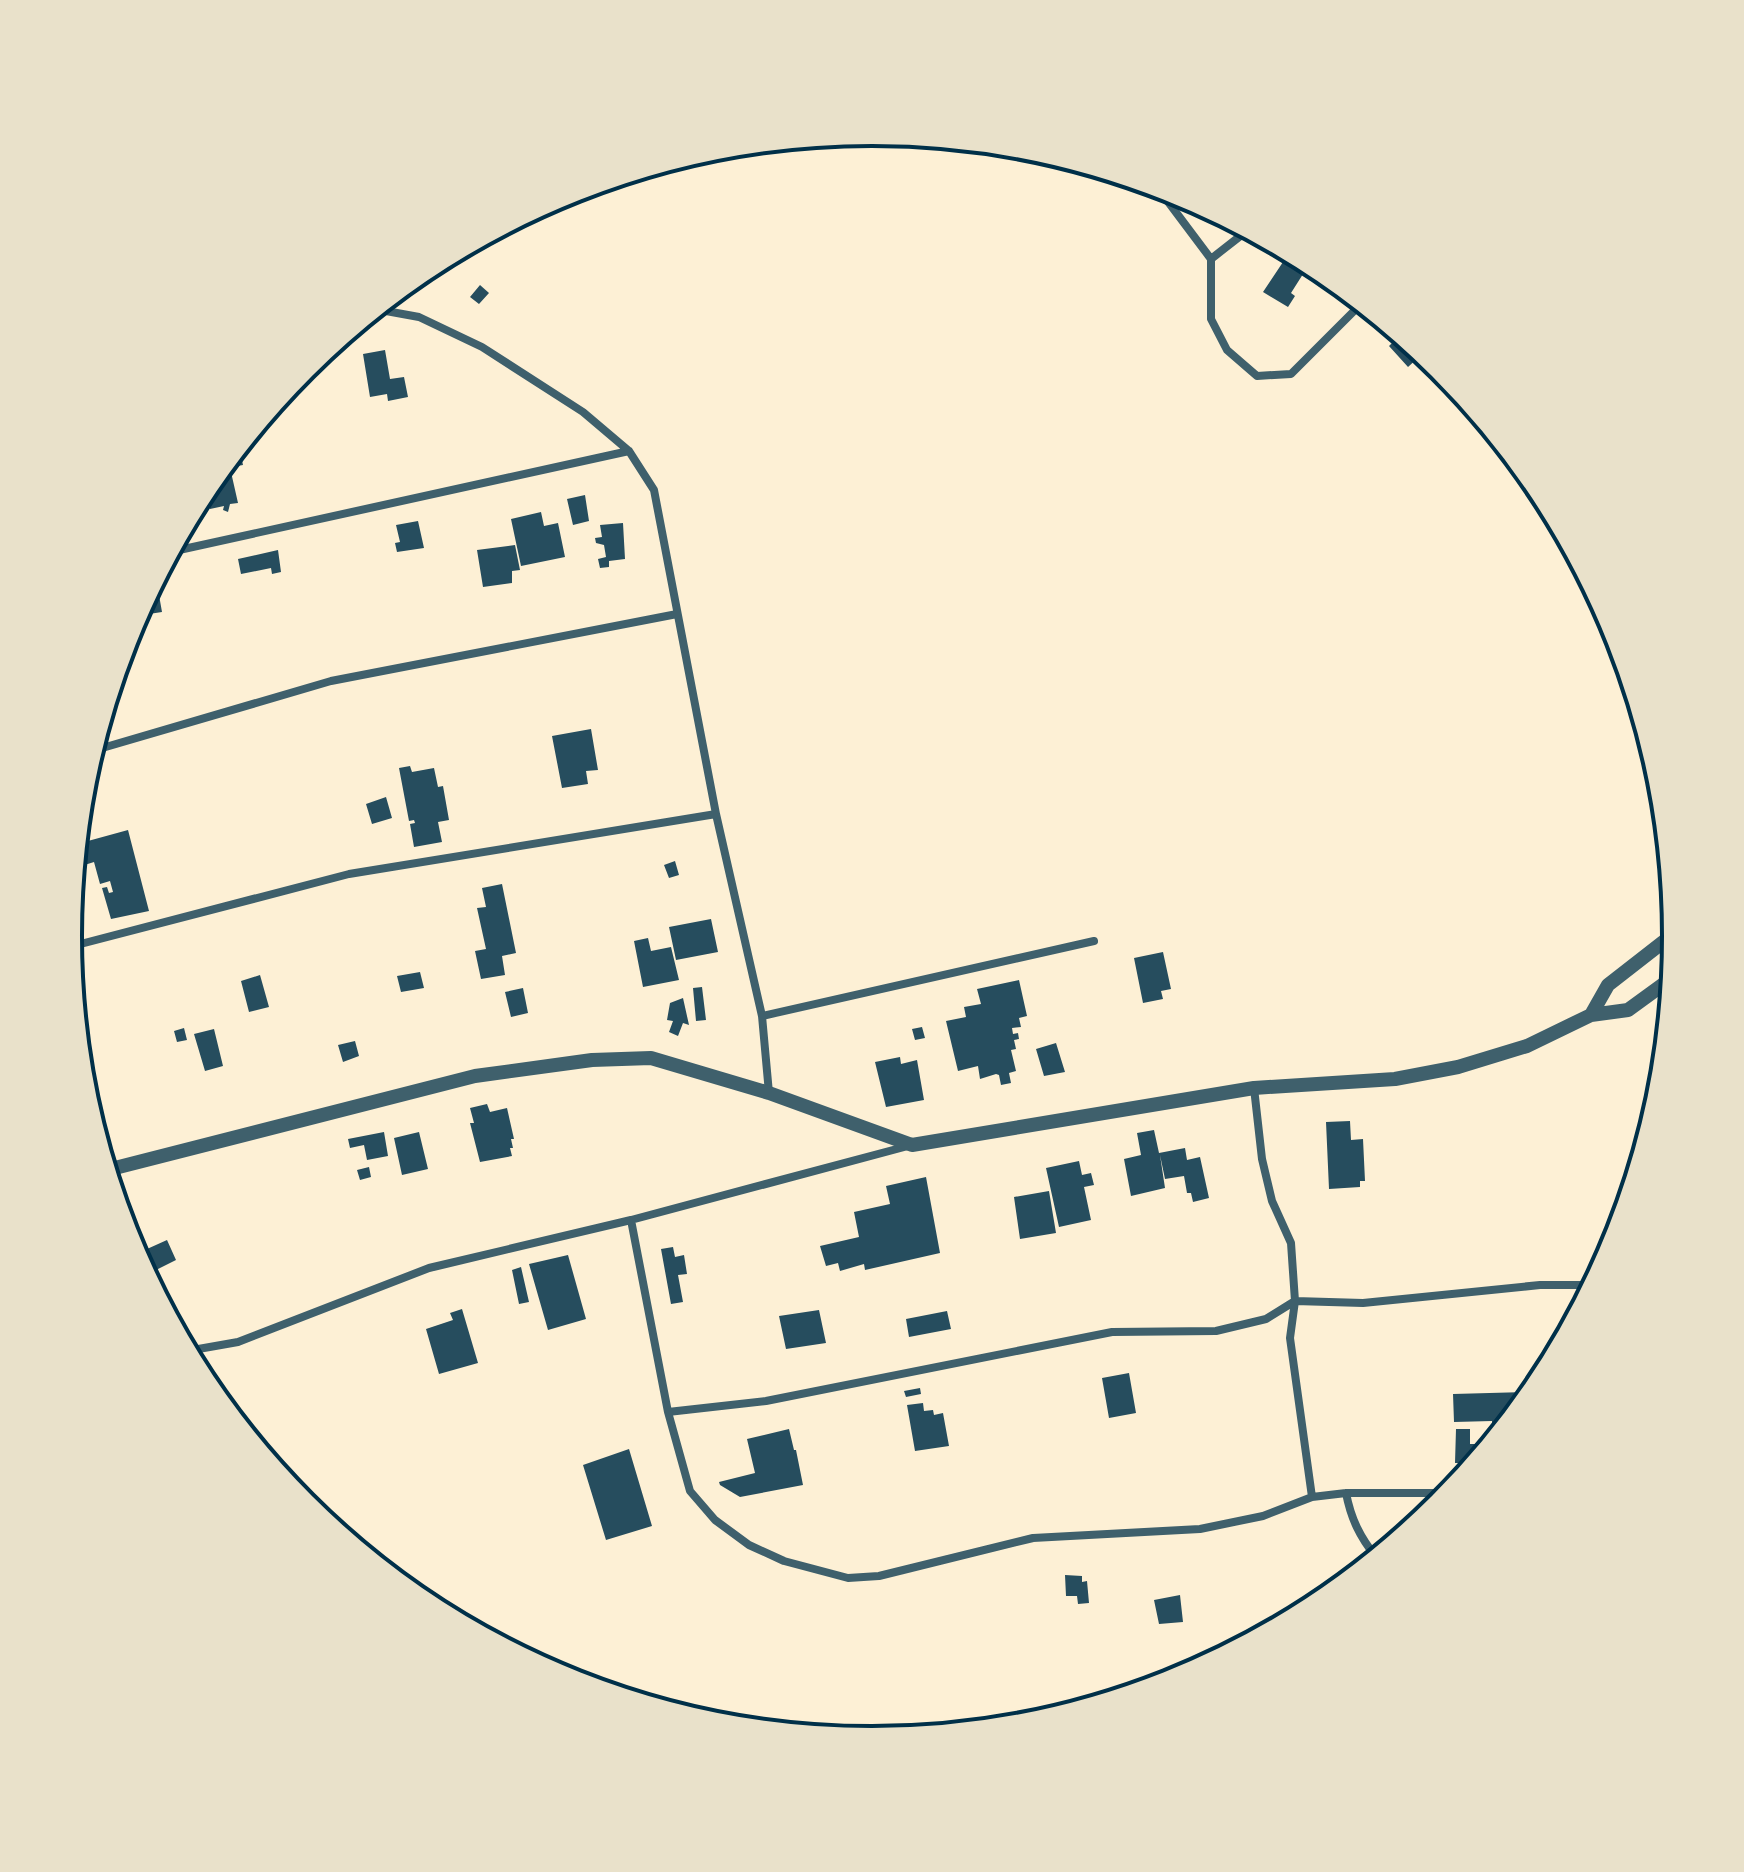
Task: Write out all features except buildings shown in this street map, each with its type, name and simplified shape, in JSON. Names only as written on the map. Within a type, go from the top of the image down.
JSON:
[{"type":"street","points":[[1170,205],[1211,259],[1211,319],[1227,350],[1257,376],[1291,374],[1355,310]]},
{"type":"street","points":[[1211,259],[1239,237]]},
{"type":"street","points":[[388,311],[419,317],[482,347],[583,412],[629,451],[654,490],[716,814],[762,1016],[769,1093]]},
{"type":"street","points":[[184,549],[629,451]]},
{"type":"street","points":[[105,747],[331,681],[677,614]]},
{"type":"street","points":[[82,944],[349,874],[716,814]]},
{"type":"street","points":[[762,1016],[1094,941]]},
{"type":"street","points":[[1591,1015],[1608,985],[1662,943]]},
{"type":"street","points":[[199,1349],[238,1342],[429,1268],[631,1220],[912,1145],[1254,1088],[1395,1079],[1458,1067],[1527,1046],[1591,1015],[1628,1010],[1660,987]]},
{"type":"street","points":[[117,1167],[475,1076],[592,1060],[651,1058],[769,1093],[912,1145]]},
{"type":"street","points":[[1254,1088],[1262,1159],[1269,1187],[1291,1243],[1295,1301],[1290,1338],[1312,1497]]},
{"type":"street","points":[[631,1220],[668,1412],[690,1491],[715,1520],[749,1545],[784,1561],[848,1578],[879,1576],[1033,1538],[1200,1529],[1263,1516],[1312,1497],[1346,1493],[1433,1493]]},
{"type":"street","points":[[668,1412],[766,1401],[1112,1332],[1216,1331],[1266,1319],[1295,1301],[1363,1303],[1540,1285],[1581,1285]]},
{"type":"street","points":[[1346,1493],[1350,1516],[1370,1549]]}]
